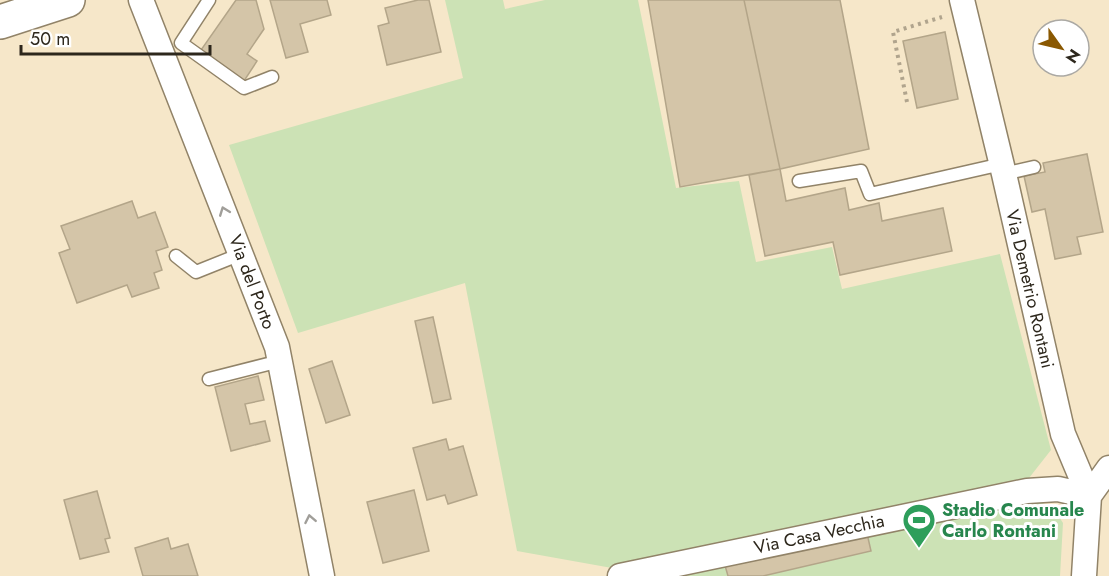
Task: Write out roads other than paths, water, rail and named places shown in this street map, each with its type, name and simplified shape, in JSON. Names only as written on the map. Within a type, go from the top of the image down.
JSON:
[{"type":"main road","points":[[0,22],[68,0]]},
{"type":"street","name":"Via del Porto","points":[[141,0],[277,347],[322,576]]},
{"type":"street","name":"Via Demetrio Rontani","points":[[963,5],[1063,434],[1089,496],[1084,576]]},
{"type":"street","points":[[1089,496],[1109,468]]},
{"type":"street","name":"Via Casa Vecchia","points":[[620,576],[1027,490],[1058,489],[1089,496]]},
{"type":"lane","points":[[166,65],[209,0]]},
{"type":"lane","points":[[181,43],[244,88],[272,77]]},
{"type":"lane","points":[[799,181],[861,171],[870,194],[1003,169],[1034,167]]},
{"type":"lane","points":[[176,256],[196,272],[240,254]]},
{"type":"lane","points":[[209,379],[280,361]]},
{"type":"place","name":"Stadio Comunale Carlo Rontani","points":[[919,549]]}]
